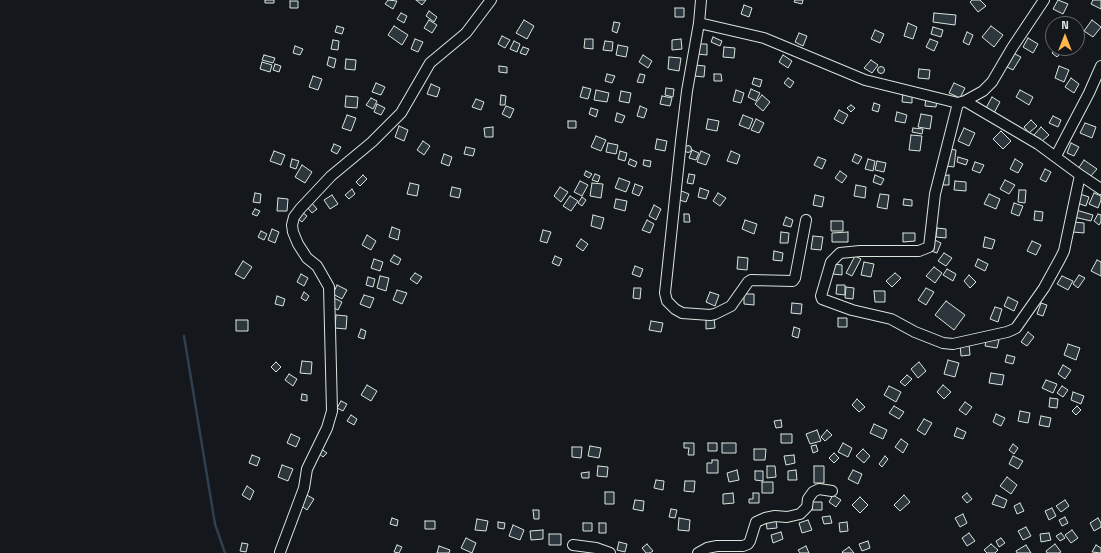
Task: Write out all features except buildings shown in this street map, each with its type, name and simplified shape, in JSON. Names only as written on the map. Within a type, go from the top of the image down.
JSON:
[{"type":"street","points":[[280,552],[304,488],[307,469],[327,428],[332,411],[329,287],[318,266],[307,258],[298,244],[293,232],[292,225],[294,217],[331,176],[372,142],[401,113],[430,63],[466,33],[491,0]]},
{"type":"street","points":[[701,0],[699,23],[682,127],[665,293],[667,301],[674,309],[682,313],[710,315],[731,306],[751,280],[793,281],[795,278],[806,220]]},
{"type":"street","points":[[1044,0],[1012,48],[992,82],[983,91],[961,102],[935,194],[929,247],[920,251],[840,252],[831,262],[821,296],[822,299],[852,310],[891,319],[915,332],[943,343],[953,344],[1012,330],[1016,328],[1044,288],[1064,250],[1080,175]]},
{"type":"street","points":[[699,23],[764,38],[865,80],[961,102],[1012,128],[1056,156],[1101,189]]},
{"type":"street","points":[[1056,156],[1101,66]]},
{"type":"street","points":[[698,553],[707,548],[717,546],[743,546],[748,544],[756,522],[764,518],[800,514],[813,492],[819,489],[832,491]]},
{"type":"street","points":[[573,545],[596,548],[610,553]]},
{"type":"waterway","points":[[184,336],[215,524],[225,553]]}]
